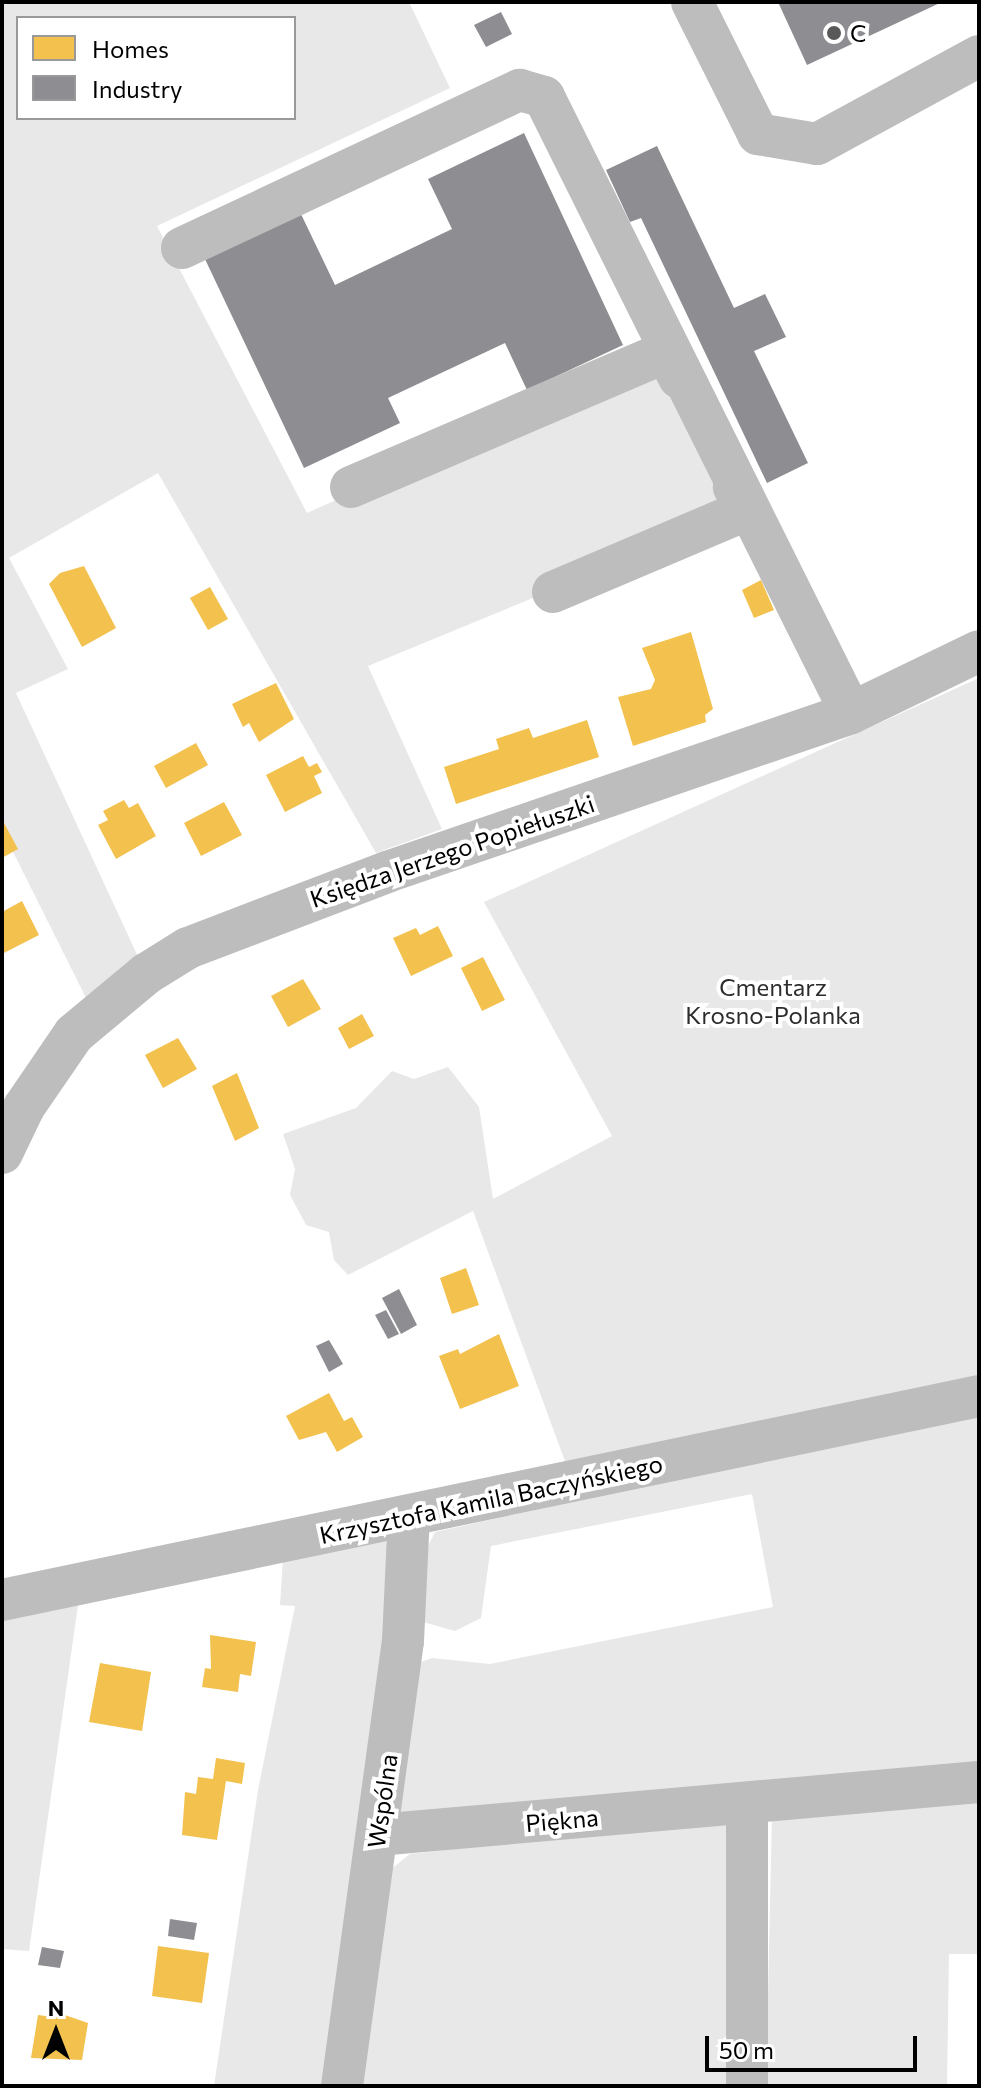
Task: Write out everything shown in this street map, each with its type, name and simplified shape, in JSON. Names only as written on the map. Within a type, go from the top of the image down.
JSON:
[{"type":"street","points":[[692,2],[758,134],[817,144],[979,56]]},
{"type":"street","points":[[182,248],[520,90],[544,97],[746,510]]},
{"type":"street","points":[[351,487],[666,352],[851,713]]},
{"type":"street","points":[[553,592],[746,510]]},
{"type":"street","name":"Księdza Jerzego Popiełuszki","points":[[2,1153],[24,1107],[74,1034],[146,974],[188,948],[387,872],[851,713],[979,651]]},
{"type":"street","name":"Krzysztofa Kamila Baczyńskiego","points":[[2,1600],[979,1396]]},
{"type":"street","name":"Wspólna","points":[[342,2086],[403,1641],[409,1516]]},
{"type":"street","points":[[2,1572],[44,1591]]},
{"type":"street","name":"Piękna","points":[[377,1835],[747,1805],[979,1782]]},
{"type":"street","points":[[747,1805],[747,2086]]},
{"type":"green space","points":[[2,2],[409,2],[450,88],[157,226],[307,513],[666,352],[746,510],[368,666],[442,829],[376,853],[158,473],[9,558],[68,669],[16,693],[146,974],[94,1014],[2,830]]},
{"type":"green space","name":"Cmentarz Krosno-Polanka","points":[[979,678],[979,1385],[566,1464],[473,1211],[348,1275],[334,1260],[329,1232],[306,1225],[290,1195],[295,1169],[283,1134],[356,1108],[392,1071],[414,1079],[448,1067],[479,1107],[493,1199],[612,1136],[484,902]]},
{"type":"green space","points":[[979,1413],[979,1769],[398,1815],[418,1663],[432,1658],[490,1664],[773,1607],[752,1494],[491,1546],[481,1618],[455,1631],[423,1622],[427,1548],[435,1532]]},
{"type":"green space","points":[[383,1538],[395,1551],[327,2086],[214,2086],[258,1790],[295,1606],[280,1605],[283,1558]]},
{"type":"green space","points":[[79,1598],[29,1951],[2,1949],[2,1616]]},
{"type":"green space","points":[[979,1797],[979,1954],[949,1954],[947,2086],[766,2086],[772,1814]]},
{"type":"green space","points":[[730,1818],[729,2086],[358,2086],[385,1874],[410,1854]]},
{"type":"building: Homes","points":[[84,566],[116,628],[82,647],[49,584],[60,573]]},
{"type":"building: Homes","points":[[761,580],[774,610],[754,618],[742,590]]},
{"type":"building: Homes","points":[[210,587],[228,619],[208,630],[190,598]]},
{"type":"building: Homes","points":[[691,632],[713,709],[705,715],[706,722],[633,746],[618,697],[651,689],[655,680],[642,648]]},
{"type":"building: Homes","points":[[276,683],[294,719],[259,742],[249,723],[243,727],[232,704]]},
{"type":"building: Homes","points":[[587,720],[599,757],[456,804],[444,767],[499,749],[496,739],[529,728],[533,738]]},
{"type":"building: Homes","points":[[196,743],[208,765],[166,788],[154,766]]},
{"type":"building: Homes","points":[[303,756],[309,767],[317,763],[322,772],[314,776],[322,793],[285,812],[266,775]]},
{"type":"building: Homes","points":[[124,800],[129,808],[138,803],[156,836],[116,859],[98,825],[108,820],[103,811]]},
{"type":"building: Homes","points":[[224,802],[242,835],[201,856],[184,823]]},
{"type":"building: Homes","points":[[2,819],[18,849],[2,858]]},
{"type":"building: Homes","points":[[22,901],[39,935],[2,954],[2,912]]},
{"type":"building: Homes","points":[[438,926],[453,956],[411,976],[393,938],[416,928],[420,935]]},
{"type":"building: Homes","points":[[483,957],[505,1000],[482,1011],[461,968]]},
{"type":"building: Homes","points":[[303,979],[321,1009],[288,1027],[271,996]]},
{"type":"building: Homes","points":[[362,1014],[374,1036],[349,1049],[338,1028]]},
{"type":"building: Homes","points":[[178,1038],[197,1069],[163,1088],[145,1055]]},
{"type":"building: Homes","points":[[237,1073],[259,1128],[235,1141],[212,1086]]},
{"type":"building: Homes","points":[[466,1268],[479,1305],[452,1314],[440,1278]]},
{"type":"building: Homes","points":[[499,1334],[519,1386],[460,1409],[439,1356],[458,1349],[460,1354]]},
{"type":"building: Homes","points":[[329,1393],[344,1421],[352,1417],[363,1437],[337,1452],[326,1432],[299,1440],[286,1416]]},
{"type":"building: Homes","points":[[210,1635],[256,1642],[251,1676],[240,1674],[238,1692],[202,1687],[205,1668],[211,1669]]},
{"type":"building: Homes","points":[[100,1663],[151,1672],[142,1731],[89,1722]]},
{"type":"building: Homes","points":[[216,1758],[245,1763],[242,1784],[226,1781],[217,1840],[182,1835],[185,1792],[196,1794],[198,1777],[213,1779]]},
{"type":"building: Homes","points":[[158,1946],[209,1953],[202,2003],[152,1996]]},
{"type":"building: Homes","points":[[62,2014],[88,2023],[82,2060],[31,2058],[38,2015],[61,2018]]},
{"type":"building: Industry","name":"C","points":[[778,2],[942,2],[807,65]]},
{"type":"building: Industry","points":[[501,12],[512,34],[486,47],[474,25]]},
{"type":"building: Industry","points":[[524,133],[623,345],[527,390],[505,343],[388,398],[400,423],[304,468],[204,257],[300,212],[335,285],[452,229],[428,179]]},
{"type":"building: Industry","points":[[657,146],[734,308],[765,294],[786,337],[754,351],[808,463],[767,483],[641,218],[630,222],[606,170]]},
{"type":"building: Industry","points":[[399,1289],[417,1325],[401,1334],[382,1298]]},
{"type":"building: Industry","points":[[386,1310],[399,1334],[388,1339],[375,1315]]},
{"type":"building: Industry","points":[[329,1340],[343,1364],[329,1372],[316,1346]]},
{"type":"building: Industry","points":[[170,1919],[197,1923],[194,1940],[168,1936]]},
{"type":"building: Industry","points":[[42,1947],[64,1951],[60,1968],[38,1965]]},
{"type":"place","name":"C","points":[[834,33]]}]
